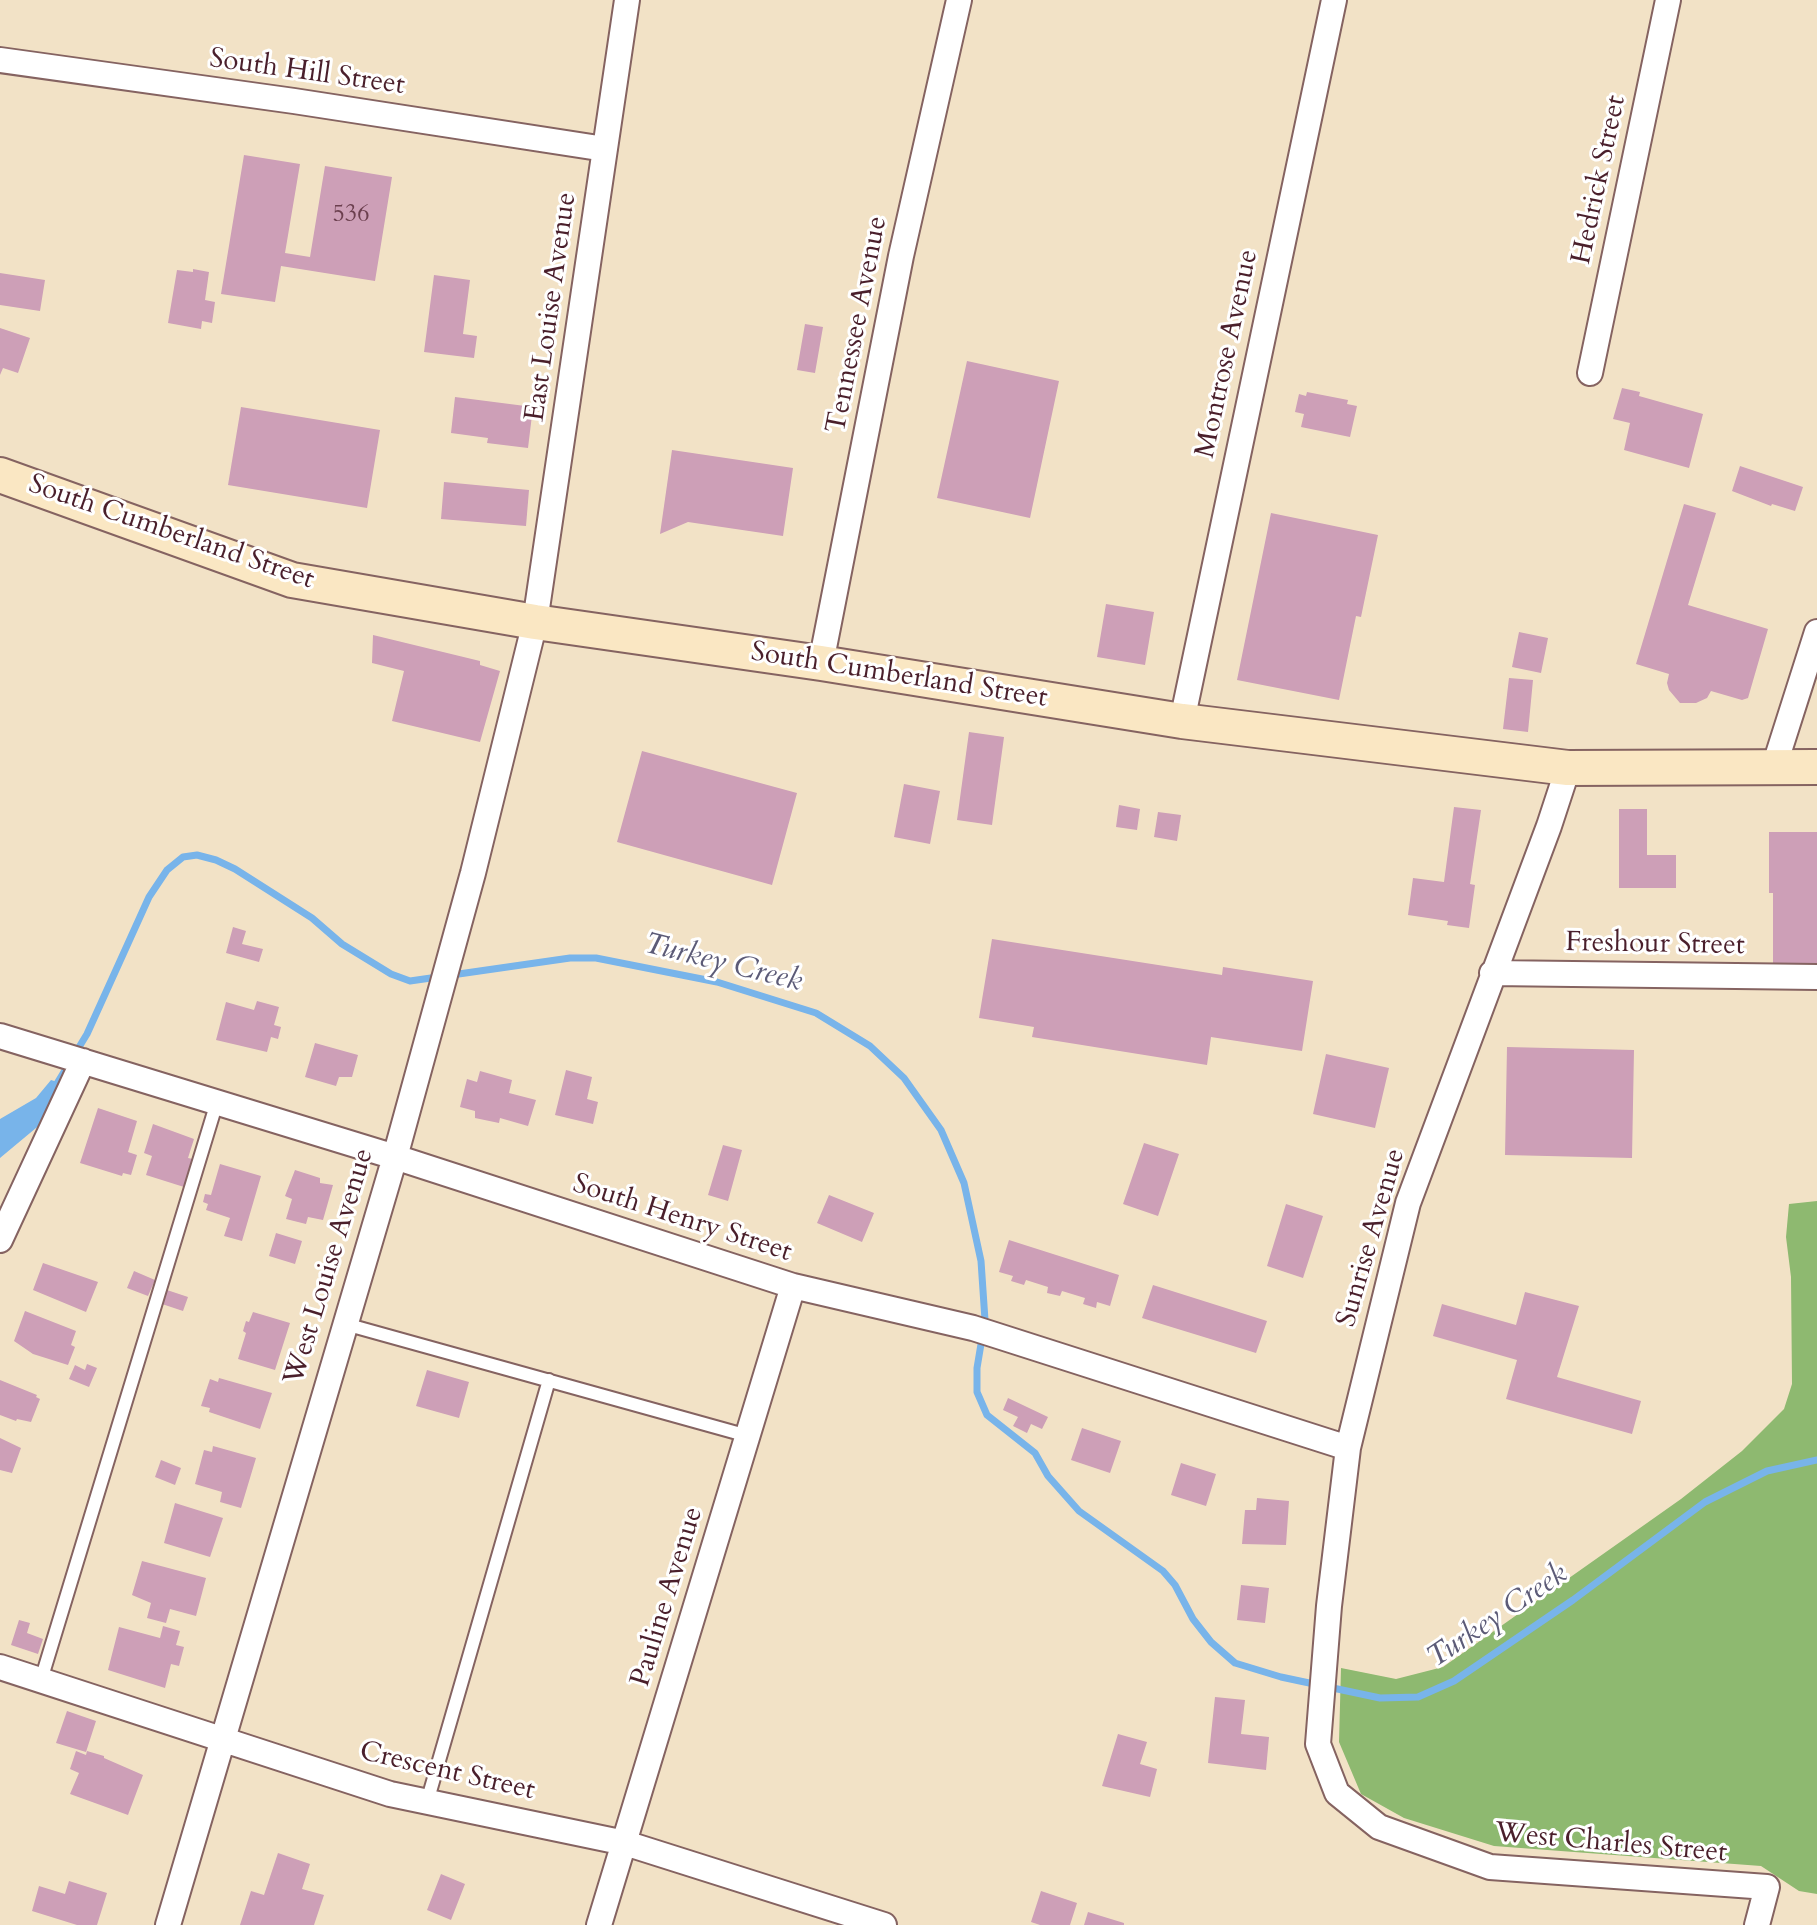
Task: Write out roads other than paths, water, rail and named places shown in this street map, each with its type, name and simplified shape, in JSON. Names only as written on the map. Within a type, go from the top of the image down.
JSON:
[{"type":"main road","name":"South Cumberland Street","points":[[0,475],[292,580],[535,622],[821,663],[1182,721],[1568,768],[1817,767]]},
{"type":"street","name":"East Louise Avenue","points":[[535,622],[627,0]]},
{"type":"street","name":"Tennessee Avenue","points":[[821,663],[901,256],[959,0]]},
{"type":"street","name":"Montrose Avenue","points":[[1182,721],[1334,0]]},
{"type":"street","name":"Hedrick Street","points":[[1590,373],[1668,0]]},
{"type":"street","name":"South Hill Street","points":[[0,60],[605,149]]},
{"type":"street","name":"West Louise Avenue","points":[[168,1925],[395,1157],[473,873],[535,622]]},
{"type":"street","points":[[1774,767],[1817,632]]},
{"type":"street","name":"Sunrise Avenue","points":[[1318,1744],[1329,1606],[1348,1448],[1408,1203],[1568,768]]},
{"type":"street","name":"Freshour Street","points":[[1492,973],[1817,977]]},
{"type":"street","name":"South Henry Street","points":[[0,1036],[395,1157],[793,1286],[973,1328],[1348,1448]]},
{"type":"street","points":[[0,1240],[83,1061]]},
{"type":"street","name":"Pauline Avenue","points":[[599,1925],[793,1286]]},
{"type":"street","name":"Crescent Street","points":[[0,1667],[390,1794],[625,1843],[884,1925]]},
{"type":"street","name":"West Charles Street","points":[[1318,1744],[1337,1793],[1379,1827],[1490,1867],[1767,1887],[1757,1925]]},
{"type":"lane","points":[[41,1680],[217,1102]]},
{"type":"lane","points":[[345,1324],[748,1436]]},
{"type":"lane","points":[[427,1802],[549,1380]]},
{"type":"water","points":[[51,1080],[64,1084],[48,1118],[0,1158],[0,1119],[36,1098]]},
{"type":"waterway","name":"Turkey Creek","points":[[53,1090],[87,1034],[149,897],[167,870],[183,857],[197,855],[235,869],[312,918],[342,944],[391,974],[410,981],[570,958],[596,958],[717,982],[816,1013],[870,1046],[904,1078],[941,1130],[964,1183],[981,1261],[985,1320],[977,1368],[977,1392],[987,1415],[1035,1453],[1048,1476],[1079,1511],[1163,1571],[1175,1585],[1193,1619],[1211,1642],[1235,1663],[1281,1677],[1380,1698],[1418,1697],[1454,1681],[1573,1600],[1705,1502],[1767,1471],[1817,1460]]}]
